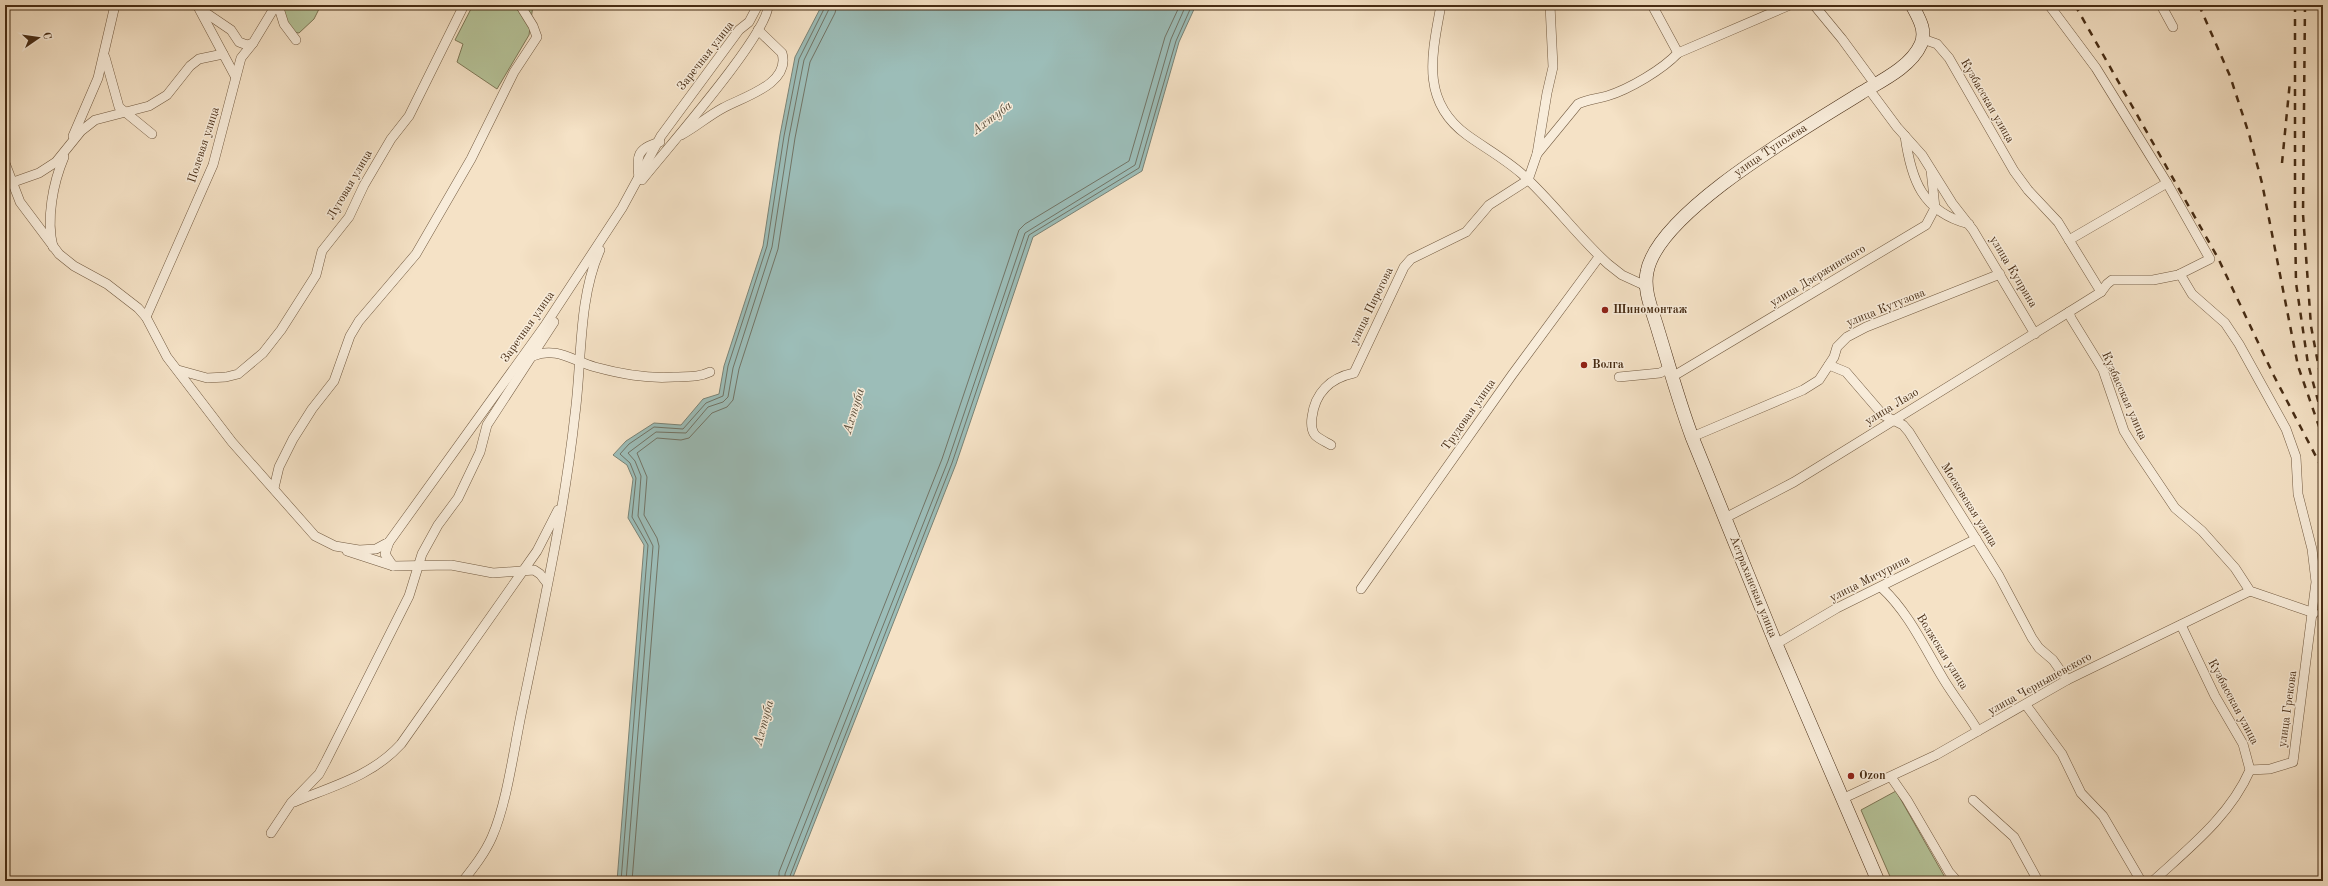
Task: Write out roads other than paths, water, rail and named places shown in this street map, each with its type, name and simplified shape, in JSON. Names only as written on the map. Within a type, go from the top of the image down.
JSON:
[{"type":"main road","points":[[1912,5],[1920,20],[1923,30],[1923,39]]},
{"type":"main road","name":"улица Туполева","points":[[1646,286],[1649,261],[1655,249],[1678,222],[1714,191],[1758,158],[1904,65],[1915,55],[1923,39]]},
{"type":"main road","name":"Астраханская улица","points":[[1646,286],[1671,373],[1692,437],[1776,644],[1878,881]]},
{"type":"street","points":[[54,248],[51,224],[53,194],[61,164],[98,78],[105,56],[115,5]]},
{"type":"street","points":[[198,5],[207,15],[231,30],[238,42],[247,44],[253,43]]},
{"type":"street","points":[[198,5],[234,76]]},
{"type":"street","name":"Полевая улица","points":[[146,317],[213,165],[221,131],[231,100],[234,76],[241,58],[253,43],[277,5]]},
{"type":"street","name":"Полевая улица","points":[[277,5],[284,24],[296,40]]},
{"type":"street","name":"Луговая улица","points":[[178,370],[196,377],[214,379],[238,374],[263,353],[281,330],[316,275],[322,251],[349,217],[368,178],[409,116],[464,5]]},
{"type":"street","points":[[274,488],[279,467],[293,439],[312,409],[334,381],[350,336],[359,321],[416,254],[471,159],[510,78],[537,37],[533,26],[520,5]]},
{"type":"street","name":"Заречная улица","points":[[389,542],[544,327],[622,208],[639,180],[657,142],[739,30],[749,22],[758,5]]},
{"type":"street","points":[[639,180],[720,86],[758,30],[768,5]]},
{"type":"street","points":[[1441,5],[1432,72],[1436,94],[1452,122],[1466,134],[1511,164],[1528,180],[1599,257],[1622,274],[1646,286]]},
{"type":"street","points":[[1528,180],[1537,154],[1553,67],[1550,5]]},
{"type":"street","points":[[1652,5],[1678,53]]},
{"type":"street","points":[[1537,154],[1578,104],[1587,100],[1608,96],[1621,90],[1668,63],[1678,53],[1790,5]]},
{"type":"street","name":"улица Куприна","points":[[1814,5],[1842,39],[1905,136],[1922,155],[1969,224],[2035,334]]},
{"type":"street","points":[[2050,5],[2096,68],[2167,183],[2210,259],[2180,274],[2153,280],[2112,280],[2101,292],[2069,312]]},
{"type":"street","points":[[2161,5],[2173,27]]},
{"type":"street","points":[[657,142],[677,137],[776,78],[784,65],[782,53],[758,30]]},
{"type":"street","name":"Кузбасская улица","points":[[1923,39],[1931,41],[1942,48],[2014,171],[2028,190],[2058,222],[2101,292]]},
{"type":"street","points":[[9,184],[39,173],[56,162],[81,131],[95,120],[140,110],[167,96],[190,66],[199,59],[223,54]]},
{"type":"street","points":[[105,56],[114,94],[119,107],[125,114],[152,134]]},
{"type":"street","name":"улица Куприна","points":[[1905,136],[1911,170],[1917,184],[1935,208],[1948,217],[1969,224]]},
{"type":"street","points":[[5,163],[9,184],[31,219],[54,248],[74,266],[122,294],[146,317],[167,356],[232,442],[315,536],[353,554],[393,566],[451,565],[493,572],[534,570],[540,574],[547,583]]},
{"type":"street","points":[[1931,170],[1935,208]]},
{"type":"street","name":"улица Пирогова","points":[[1331,444],[1317,437],[1312,430],[1311,422],[1316,399],[1331,382],[1354,373],[1404,267],[1411,259],[1466,232],[1489,205],[1528,180]]},
{"type":"street","points":[[2070,240],[2167,183]]},
{"type":"street","points":[[464,881],[480,860],[492,837],[500,812],[562,503],[575,415],[588,280],[604,241],[622,208]]},
{"type":"street","name":"улица Дзержинского","points":[[1619,376],[1671,373],[1926,225],[1935,208]]},
{"type":"street","name":"Трудовая улица","points":[[1361,589],[1512,375],[1599,257]]},
{"type":"street","name":"улица Кутузова","points":[[1692,437],[1797,393],[1819,380],[1829,365],[1837,347],[1847,337],[1866,327],[2000,274]]},
{"type":"street","points":[[2180,274],[2198,301],[2225,323],[2286,429],[2296,458],[2298,494],[2312,549],[2316,582],[2314,612],[2250,591]]},
{"type":"street","points":[[271,833],[291,803],[319,774],[409,596],[418,566],[438,525],[458,498],[480,452],[488,425],[503,398],[544,340],[573,283]]},
{"type":"street","name":"Кузбасская улица","points":[[2069,312],[2102,370],[2124,431],[2132,444],[2175,508],[2202,531],[2234,568],[2250,591]]},
{"type":"street","name":"улица Лазо","points":[[1725,518],[1794,482],[2069,312]]},
{"type":"street","points":[[533,356],[544,353],[567,355],[581,361],[644,378],[699,377],[710,372]]},
{"type":"street","name":"Московская улица","points":[[1829,365],[1846,372],[1883,414],[1903,425],[1909,432],[1976,539],[2032,638],[2039,648],[2053,660],[2067,680]]},
{"type":"street","points":[[291,803],[368,772],[390,756],[472,644],[522,570],[537,551],[562,503]]},
{"type":"street","name":"улица Мичурина","points":[[1776,644],[1837,608],[1882,588],[1976,539]]},
{"type":"street","points":[[341,547],[359,550],[376,548],[389,542]]},
{"type":"street","points":[[389,542],[385,554],[386,558],[393,566]]},
{"type":"street","name":"Волжская улица","points":[[1882,588],[1894,599],[1902,610],[1944,681],[1978,731]]},
{"type":"street","name":"улица Чернышевского","points":[[1842,799],[1891,777],[1978,731],[2026,705],[2067,680],[2250,591]]},
{"type":"street","name":"улица Грекова","points":[[2250,770],[2270,769],[2292,762],[2314,612]]},
{"type":"street","name":"Кузбасская улица","points":[[2181,624],[2215,696],[2243,744],[2250,770]]},
{"type":"street","points":[[2026,705],[2062,754],[2081,793],[2103,816],[2141,881]]},
{"type":"street","points":[[2153,881],[2210,828],[2234,801],[2250,770]]},
{"type":"street","points":[[1891,777],[1907,800],[1948,872],[1957,881]]},
{"type":"street","points":[[1973,800],[2014,836],[2038,881]]},
{"type":"water","name":"Ахтуба","points":[[822,5],[1196,5],[1179,42],[1142,171],[1033,237],[956,464],[793,877],[794,881],[617,881],[644,545],[628,518],[633,479],[627,465],[613,455],[626,441],[654,423],[681,425],[703,399],[719,394],[724,366],[763,246],[780,135],[795,57]]},
{"type":"water","points":[[891,877],[949,877],[947,881],[886,881]]},
{"type":"railway","points":[[2075,5],[2218,258],[2274,376],[2323,470]]},
{"type":"railway","points":[[2199,5],[2230,76],[2249,134],[2262,183],[2298,366],[2323,438]]},
{"type":"railway","points":[[2295,5],[2296,283],[2308,364],[2323,419]]},
{"type":"railway","points":[[2305,5],[2303,214],[2311,326],[2323,390]]},
{"type":"railway","points":[[2282,163],[2290,81]]},
{"type":"place","name":"Шиномонтаж","points":[[1605,310]]},
{"type":"place","name":"Волга","points":[[1584,365]]},
{"type":"place","name":"Ozon","points":[[1851,776]]}]
